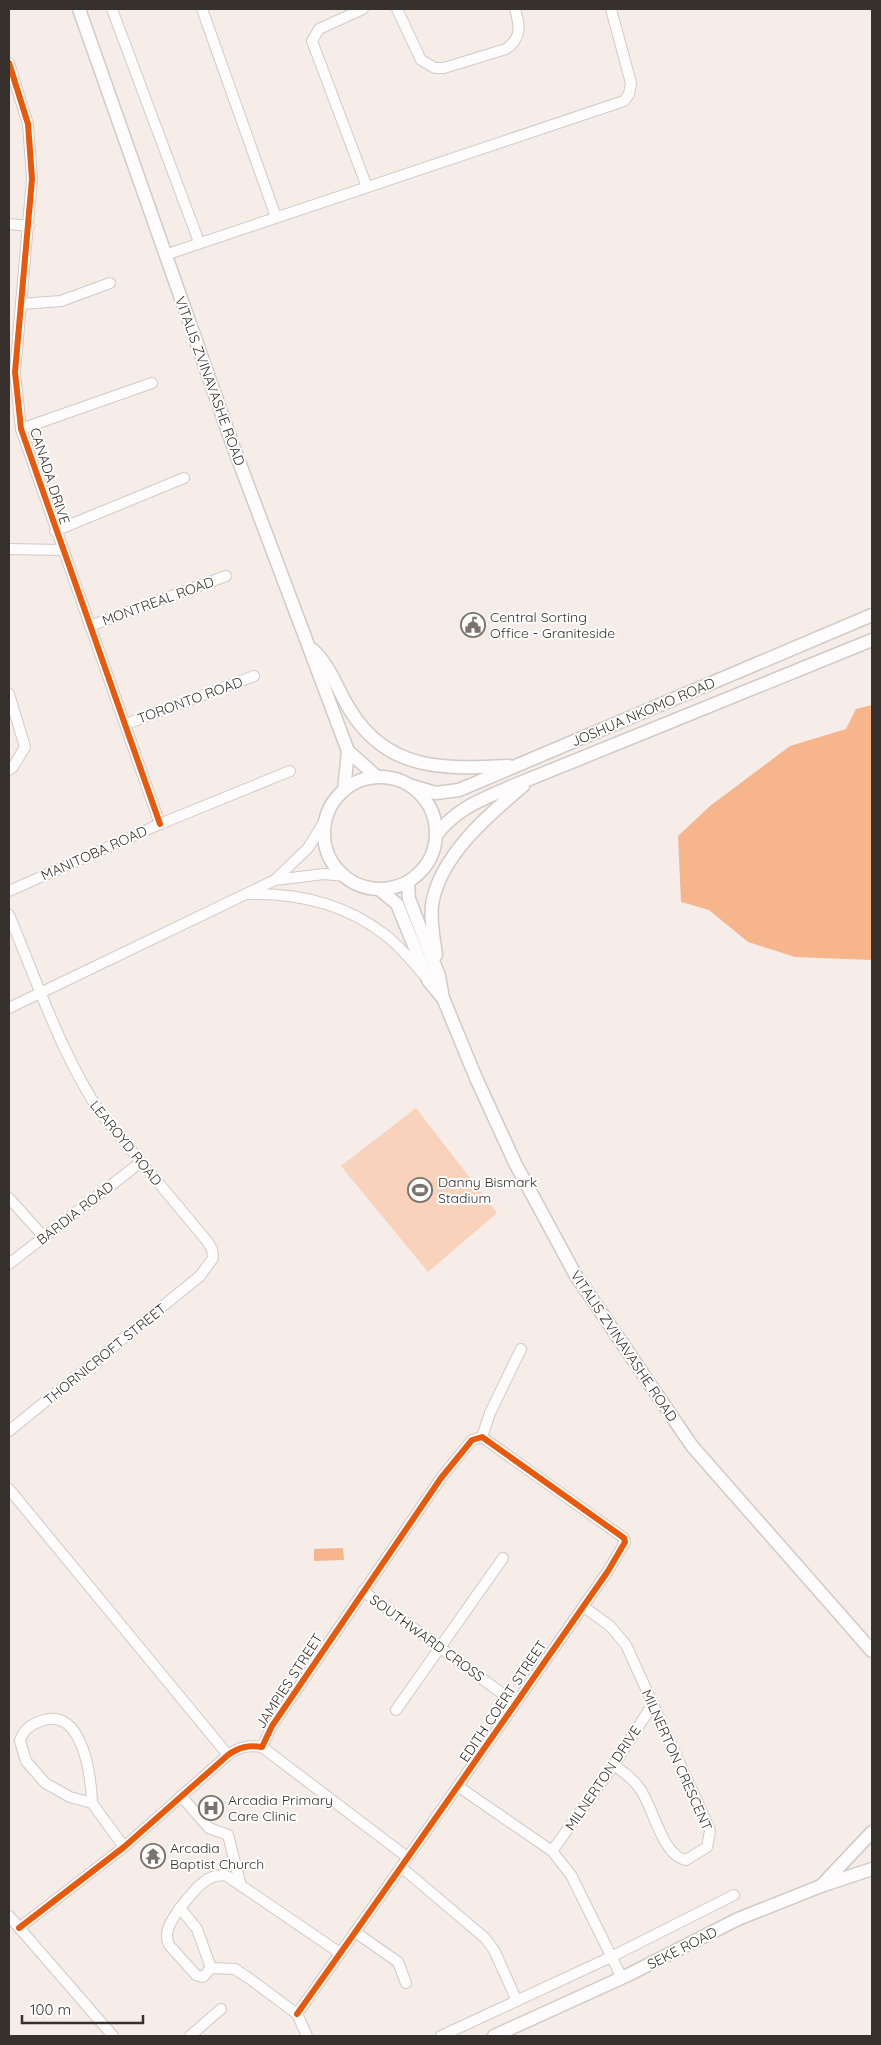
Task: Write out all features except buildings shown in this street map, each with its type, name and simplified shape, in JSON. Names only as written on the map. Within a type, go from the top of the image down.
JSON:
[{"type":"main road","name":"VITALIS ZVINAVASHE ROAD","points":[[79,9],[164,255],[232,443],[348,751],[344,790]]},
{"type":"main road","name":"JOSHUA NKOMO ROAD","points":[[412,786],[436,793],[452,792],[872,615]]},
{"type":"main road","name":"JOSHUA NKOMO ROAD","points":[[436,835],[449,819],[472,804],[872,640]]},
{"type":"main road","points":[[308,645],[328,667],[353,715],[364,729],[390,750],[426,765],[450,768],[517,766]]},
{"type":"main road","name":"VITALIS ZVINAVASHE ROAD","points":[[348,751],[376,776]]},
{"type":"main road","points":[[376,776],[388,777],[412,786],[422,795],[430,807],[435,820],[436,835],[434,849],[428,862],[419,873],[408,882],[394,887],[379,889],[361,885],[344,876],[334,864],[327,850],[324,835],[326,819],[333,803],[344,790],[354,783],[376,776]]},
{"type":"main road","points":[[433,978],[432,920],[435,893],[454,858],[479,824],[532,778]]},
{"type":"main road","name":"VITALIS ZVINAVASHE ROAD","points":[[408,882],[409,900],[433,978]]},
{"type":"main road","name":"VITALIS ZVINAVASHE ROAD","points":[[379,889],[397,904],[443,998],[515,1164],[574,1274],[692,1446],[872,1651]]},
{"type":"main road","points":[[821,1886],[872,1832]]},
{"type":"main road","name":"SEKE ROAD","points":[[494,2036],[622,1978],[738,1919],[821,1886],[872,1869]]},
{"type":"street","points":[[112,9],[199,242]]},
{"type":"street","points":[[202,9],[276,217]]},
{"type":"street","points":[[363,9],[319,29],[312,41],[367,188]]},
{"type":"street","points":[[397,9],[422,60],[435,68],[444,68],[506,49],[514,44],[519,30],[515,9]]},
{"type":"street","points":[[164,255],[624,101],[629,94],[631,83],[611,9]]},
{"type":"street","name":"CANADA DRIVE","points":[[9,63],[28,124],[32,179],[15,372],[21,429],[55,531],[126,724],[160,824]]},
{"type":"street","points":[[9,224],[29,226]]},
{"type":"street","points":[[21,304],[61,301],[110,283]]},
{"type":"street","points":[[21,429],[152,384]]},
{"type":"street","points":[[55,531],[184,478]]},
{"type":"street","points":[[9,549],[62,550]]},
{"type":"street","name":"MONTREAL ROAD","points":[[90,626],[226,576]]},
{"type":"street","name":"TORONTO ROAD","points":[[126,724],[254,676]]},
{"type":"street","points":[[9,694],[25,747],[14,767],[9,770]]},
{"type":"street","name":"MANITOBA ROAD","points":[[9,891],[160,824],[290,771]]},
{"type":"street","points":[[9,1008],[275,880],[308,848],[326,819]]},
{"type":"street","points":[[275,880],[324,874],[344,876]]},
{"type":"street","points":[[246,894],[278,894],[306,898],[333,906],[360,918],[385,934],[433,978]]},
{"type":"street","name":"LEAROYD ROAD","points":[[9,915],[67,1052],[88,1095],[212,1249],[213,1258],[200,1276]]},
{"type":"street","name":"BARDIA ROAD","points":[[9,1264],[141,1162]]},
{"type":"street","points":[[9,1198],[43,1236]]},
{"type":"street","name":"THORNICROFT STREET","points":[[9,1431],[200,1276]]},
{"type":"street","points":[[485,1438],[490,1413],[520,1349]]},
{"type":"street","name":"JAMPIES STREET","points":[[19,1928],[124,1846],[237,1748],[251,1745],[262,1747],[272,1726],[441,1478],[472,1440],[485,1438]]},
{"type":"street","name":"EDITH COERT STREET","points":[[297,2014],[407,1857],[459,1787],[622,1550],[624,1538],[485,1438]]},
{"type":"street","points":[[9,1489],[228,1755]]},
{"type":"street","points":[[396,1710],[503,1558]]},
{"type":"street","name":"SOUTHWARD CROSS","points":[[363,1590],[516,1703]]},
{"type":"street","name":"MILNERTON CRESCENT","points":[[584,1607],[610,1626],[626,1645],[706,1821],[710,1831],[707,1847],[686,1860],[678,1858],[666,1843],[640,1788],[614,1764]]},
{"type":"street","name":"MILNERTON DRIVE","points":[[552,1850],[614,1764],[652,1705]]},
{"type":"street","points":[[92,1803],[70,1797],[45,1783],[26,1761],[21,1750],[20,1741],[25,1730],[46,1719],[61,1719],[66,1723],[81,1744],[91,1778],[92,1803],[124,1846]]},
{"type":"street","points":[[262,1747],[407,1857]]},
{"type":"street","points":[[459,1787],[552,1850],[570,1875],[622,1978]]},
{"type":"street","points":[[181,1796],[209,1828],[228,1835],[241,1886]]},
{"type":"street","points":[[401,1866],[486,1938],[494,1950],[517,2001]]},
{"type":"street","points":[[211,1968],[203,1977],[196,1976],[166,1939],[168,1927],[180,1908],[208,1879],[215,1875],[227,1876],[340,1954]]},
{"type":"street","points":[[441,2036],[611,1957],[734,1895]]},
{"type":"street","points":[[180,1908],[197,1929],[211,1968]]},
{"type":"street","points":[[9,1916],[113,2036]]},
{"type":"street","points":[[355,1932],[398,1962],[406,1983]]},
{"type":"street","points":[[211,1968],[235,1970],[250,1978],[297,2014],[307,2036]]},
{"type":"street","points":[[190,2036],[221,2009]]},
{"type":"shaded area","points":[[872,705],[872,960],[795,957],[748,942],[709,910],[681,902],[678,836],[710,806],[790,746],[846,729],[856,709]]},
{"type":"shaded area","name":"Danny Bismark Stadium","points":[[416,1108],[497,1213],[428,1272],[341,1166]]},
{"type":"shaded area","points":[[343,1548],[344,1560],[314,1561],[314,1549]]},
{"type":"cycle path","points":[[9,63],[28,124],[32,179],[15,372],[21,429],[160,824]]},
{"type":"cycle path","points":[[19,1928],[124,1847],[228,1755],[244,1747],[262,1747],[272,1726],[441,1478],[472,1440],[482,1437],[624,1538],[625,1542],[608,1571],[297,2014]]},
{"type":"place","name":"Central Sorting Office - Graniteside","points":[[473,625]]},
{"type":"place","name":"Danny Bismark Stadium","points":[[420,1190]]},
{"type":"place","name":"Arcadia Primary Care Clinic","points":[[211,1808]]},
{"type":"place","name":"Arcadia Baptist Church","points":[[153,1856]]}]
